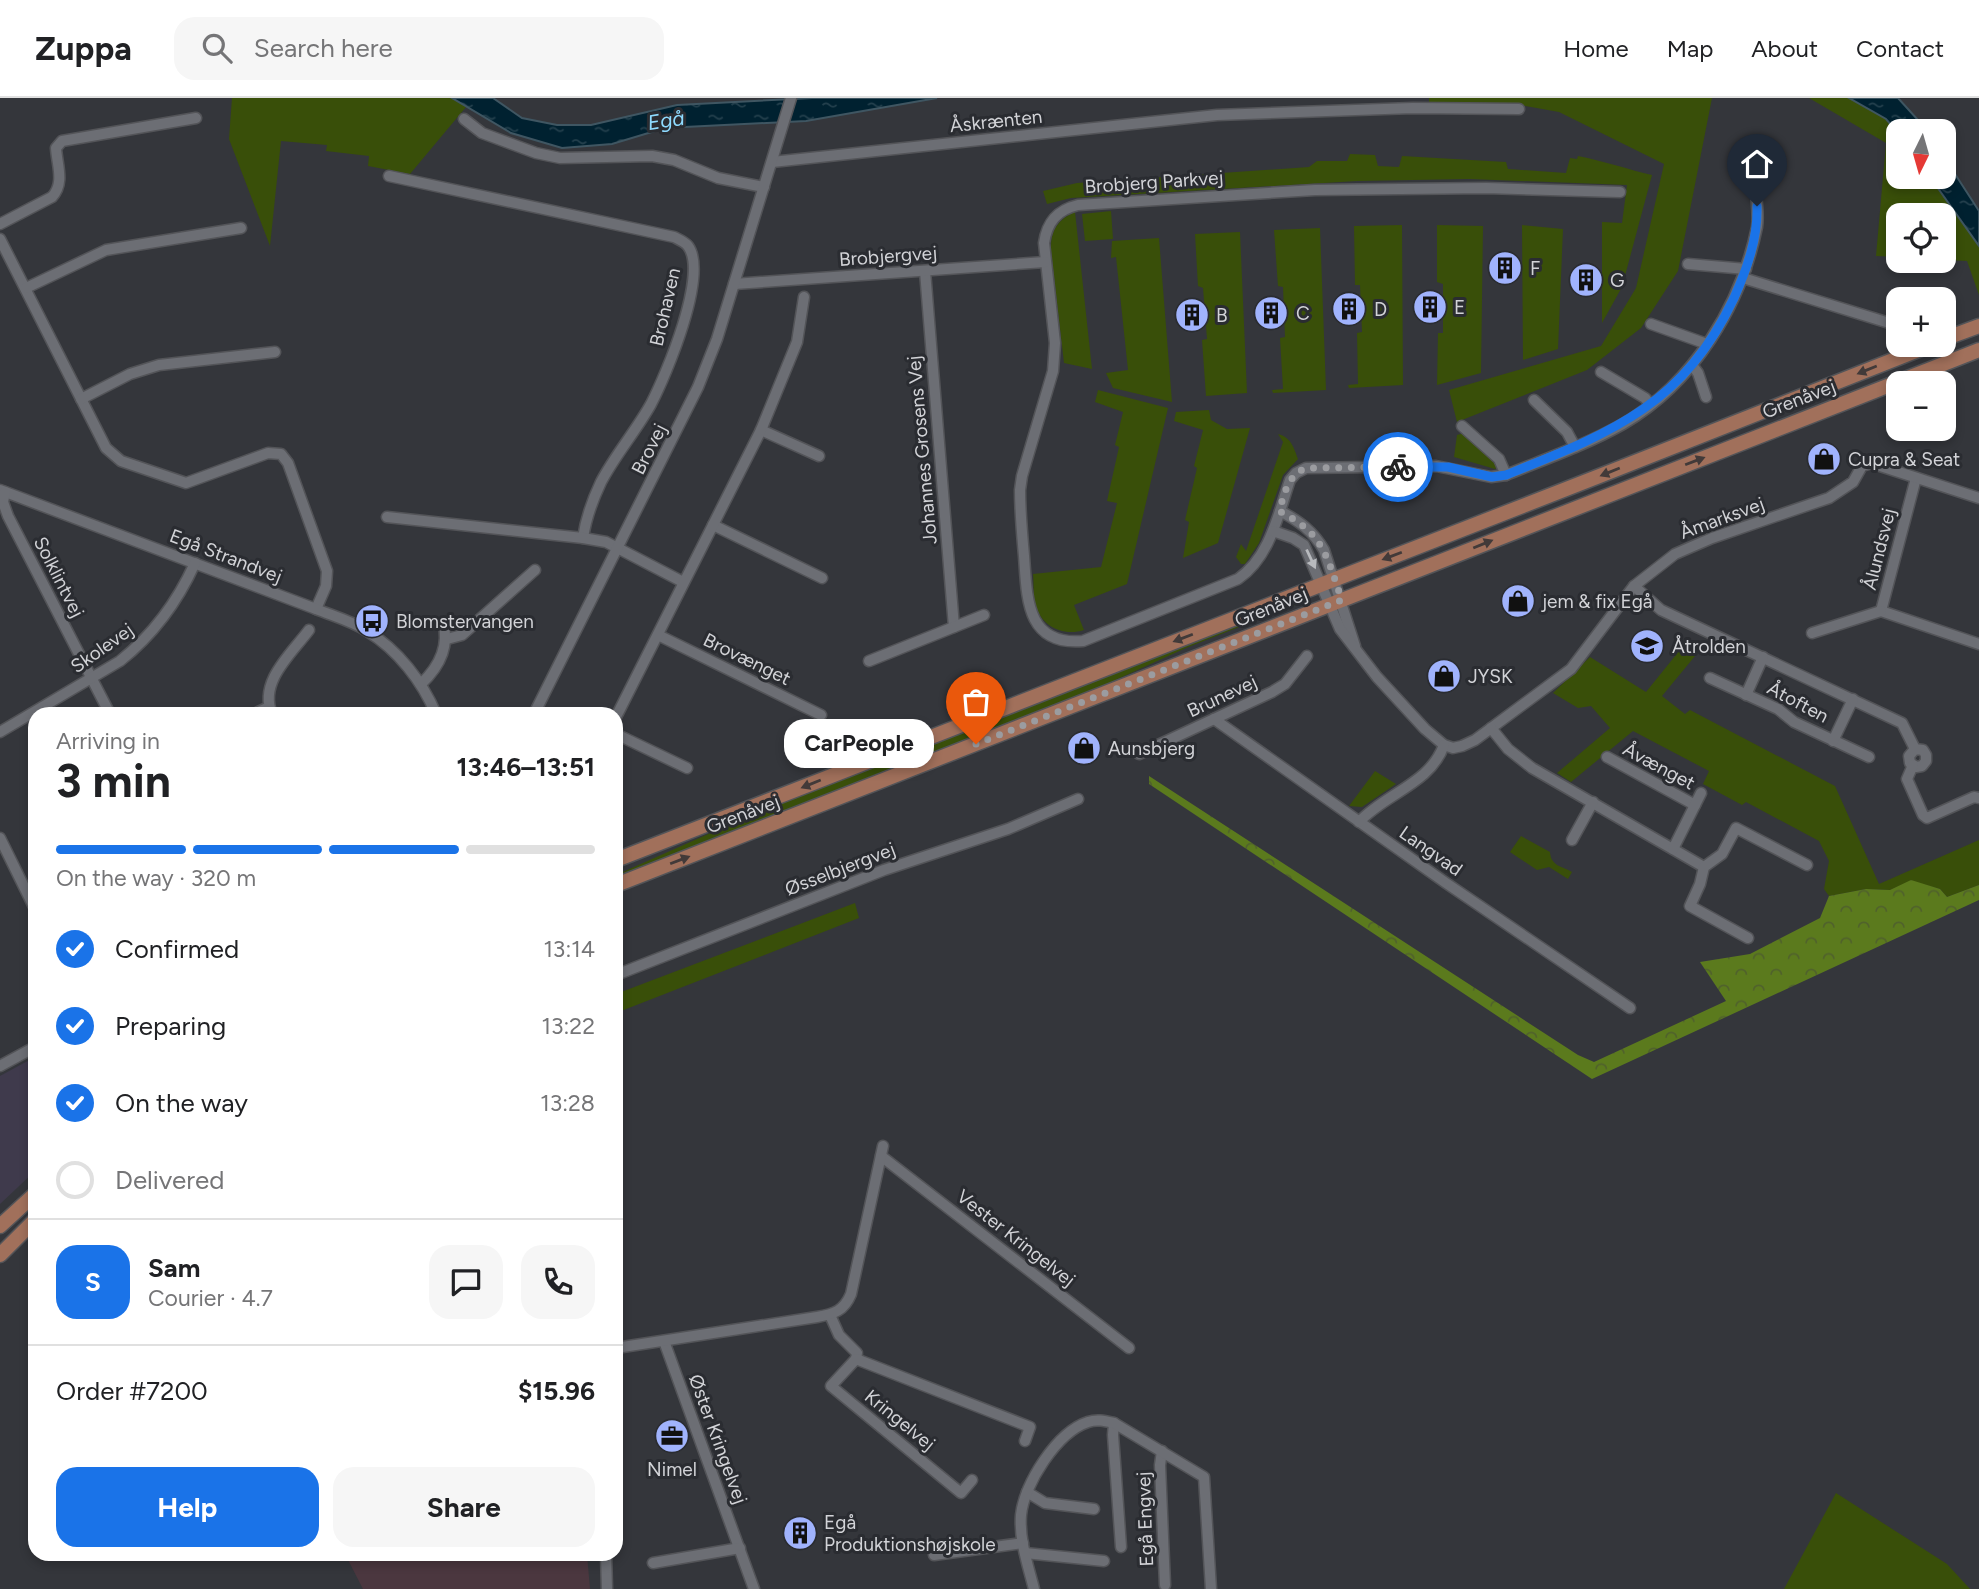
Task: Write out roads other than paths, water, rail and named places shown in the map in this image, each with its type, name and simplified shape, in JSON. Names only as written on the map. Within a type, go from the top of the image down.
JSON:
[{"type":"main road","points":[[1956,335],[1979,326]]},
{"type":"main road","name":"Grenåvej","points":[[623,882],[1979,350]]},
{"type":"main road","name":"Grenåvej","points":[[623,857],[1900,357]]},
{"type":"main road","points":[[0,1226],[28,1200]]},
{"type":"main road","points":[[0,1255],[28,1227]]},
{"type":"street","name":"Brovej","points":[[538,707],[698,387],[717,339],[791,98]]},
{"type":"street","name":"Åskrænten","points":[[772,162],[1217,115],[1413,108],[1519,109]]},
{"type":"street","points":[[0,224],[52,197],[57,191],[60,178],[57,148],[62,141],[196,118]]},
{"type":"street","points":[[464,119],[482,133],[536,153],[560,158],[663,158],[718,178],[765,187]]},
{"type":"street","name":"Brobjerg Parkvej","points":[[1620,192],[1486,188],[1315,190],[1077,205],[1062,210],[1052,219],[1046,230],[1045,262],[1055,343],[1053,371],[1020,490],[1028,603],[1036,623],[1052,636],[1062,640],[1083,641],[1238,579],[1255,565],[1264,553],[1290,480],[1296,472],[1306,468],[1436,466],[1492,477],[1506,475],[1575,447],[1624,423],[1650,404],[1692,365],[1724,319],[1744,273],[1758,222],[1756,189],[1761,158]]},
{"type":"street","name":"Brohaven","points":[[389,176],[674,237],[687,245],[694,260],[694,275],[678,343],[650,406],[602,480],[588,510],[583,538]]},
{"type":"street","points":[[26,288],[106,250],[241,228]]},
{"type":"street","points":[[0,239],[112,456],[186,482],[268,453],[281,454],[289,463],[327,571],[326,586],[316,609]]},
{"type":"street","name":"Brobjergvej","points":[[734,284],[1045,262]]},
{"type":"street","points":[[1688,264],[1744,273],[1886,322]]},
{"type":"street","name":"Johannes Grosens Vej","points":[[925,271],[954,627]]},
{"type":"street","points":[[621,707],[761,430],[797,342],[804,297]]},
{"type":"street","points":[[1651,324],[1707,344]]},
{"type":"street","points":[[81,399],[130,374],[159,365],[258,348],[275,352]]},
{"type":"street","points":[[1692,365],[1698,373],[1706,397]]},
{"type":"street","points":[[1601,372],[1645,398],[1650,404]]},
{"type":"street","points":[[1534,400],[1567,432],[1575,447]]},
{"type":"street","points":[[1462,426],[1499,459],[1506,475]]},
{"type":"street","points":[[761,430],[820,456]]},
{"type":"street","name":"Åmarksvej","points":[[1444,745],[1462,746],[1571,669],[1634,586],[1675,554],[1712,538],[1829,498],[1853,482],[1863,466],[1871,463],[1916,478]]},
{"type":"street","points":[[1916,478],[1979,498]]},
{"type":"street","name":"Ålundsvej","points":[[1916,478],[1881,611],[1979,643]]},
{"type":"street","name":"Egå Strandvej","points":[[3,491],[366,630],[394,652],[421,684],[432,707]]},
{"type":"street","name":"Solklintvej","points":[[3,491],[8,516],[106,707]]},
{"type":"street","points":[[1279,511],[1297,520],[1317,538],[1335,603],[1356,648],[1377,677],[1425,729],[1444,745],[1438,759],[1427,772],[1359,822]]},
{"type":"street","points":[[387,517],[606,542],[683,582]]},
{"type":"street","points":[[713,525],[822,578]]},
{"type":"street","points":[[1273,531],[1304,545],[1328,582]]},
{"type":"street","name":"Skolevej","points":[[49,707],[120,661],[153,632],[176,600],[195,563]]},
{"type":"street","points":[[447,639],[462,635],[534,570]]},
{"type":"street","name":"Åtoften","points":[[1634,586],[1661,610],[1902,723],[1915,749],[1909,756],[1913,765],[1907,779],[1923,815],[1927,818],[1974,797],[1979,798]]},
{"type":"street","points":[[1812,633],[1881,611]]},
{"type":"street","points":[[869,660],[984,615]]},
{"type":"street","points":[[421,684],[435,670],[441,659],[447,639],[443,622]]},
{"type":"street","points":[[271,707],[269,693],[276,673],[309,630]]},
{"type":"street","name":"Brovænget","points":[[658,635],[821,715]]},
{"type":"street","name":"Brunevej","points":[[1139,754],[1272,692],[1285,684],[1307,656]]},
{"type":"street","name":"Åtoften","points":[[1746,695],[1763,657]]},
{"type":"street","name":"Åtoften","points":[[1710,678],[1778,709],[1794,722],[1869,757]]},
{"type":"street","name":"Åtoften","points":[[1833,741],[1853,699]]},
{"type":"street","name":"Skolevej","points":[[0,732],[28,718]]},
{"type":"street","name":"Langvad","points":[[1214,719],[1630,1008]]},
{"type":"street","points":[[1491,728],[1519,759],[1704,867]]},
{"type":"street","points":[[623,737],[687,768]]},
{"type":"street","name":"Åvænget","points":[[1607,757],[1695,805]]},
{"type":"street","name":"Åvænget","points":[[1673,849],[1701,793]]},
{"type":"street","name":"Øsselbjergvej","points":[[623,972],[884,870],[1009,829],[1078,799]]},
{"type":"street","points":[[1572,840],[1593,802]]},
{"type":"street","points":[[1748,938],[1690,906],[1704,867],[1721,854],[1736,828],[1807,865]]},
{"type":"street","points":[[0,838],[28,895]]},
{"type":"street","points":[[0,1066],[28,1051]]},
{"type":"street","name":"Vester Kringelvej","points":[[830,1315],[843,1308],[851,1294],[882,1151],[1129,1348]]},
{"type":"street","points":[[623,1347],[830,1315],[839,1335],[857,1353],[856,1359]]},
{"type":"street","name":"Øster Kringelvej","points":[[664,1341],[754,1589]]},
{"type":"street","name":"Kringelvej","points":[[972,1480],[961,1493],[831,1386],[856,1359],[1030,1427],[1025,1441]]},
{"type":"street","points":[[1034,1589],[1024,1548],[1021,1514],[1027,1492],[1055,1447],[1077,1427],[1095,1420],[1114,1423]]},
{"type":"street","name":"Egå Engvej","points":[[1121,1547],[1112,1435],[1114,1423],[1204,1477],[1211,1589]]},
{"type":"street","name":"Egå Engvej","points":[[1162,1451],[1160,1465],[1166,1586]]},
{"type":"street","points":[[1027,1492],[1045,1503],[1094,1509]]},
{"type":"street","points":[[653,1563],[740,1548]]},
{"type":"street","points":[[934,1555],[1024,1548],[1104,1561]]},
{"type":"street","points":[[606,1561],[607,1589]]},
{"type":"water","name":"Egå","points":[[452,98],[493,98],[522,118],[557,125],[591,125],[677,105],[812,98],[937,98],[806,121],[665,128],[612,144],[562,148],[511,133]]},
{"type":"water","points":[[1849,98],[1898,98],[1917,119],[1886,119]]},
{"type":"water","points":[[1956,176],[1979,211],[1979,246],[1956,214],[1956,203],[1948,203],[1939,189],[1956,189]]},
{"type":"place","name":"F","points":[[1505,268]]},
{"type":"place","name":"G","points":[[1586,280]]},
{"type":"place","name":"E","points":[[1430,307]]},
{"type":"place","name":"D","points":[[1349,309]]},
{"type":"place","name":"C","points":[[1271,313]]},
{"type":"place","name":"B","points":[[1192,315]]},
{"type":"place","name":"Cupra & Seat","points":[[1824,459]]},
{"type":"place","name":"jem & fix Egå","points":[[1518,601]]},
{"type":"place","name":"Blomstervangen","points":[[372,621]]},
{"type":"place","name":"Åtrolden","points":[[1647,646]]},
{"type":"place","name":"JYSK","points":[[1444,676]]},
{"type":"place","name":"CarPeople","points":[[976,744]]},
{"type":"place","name":"Aunsbjerg","points":[[1084,748]]},
{"type":"place","name":"Nimel","points":[[672,1436]]},
{"type":"place","name":"Egå Produktionshøjskole","points":[[800,1533]]}]
